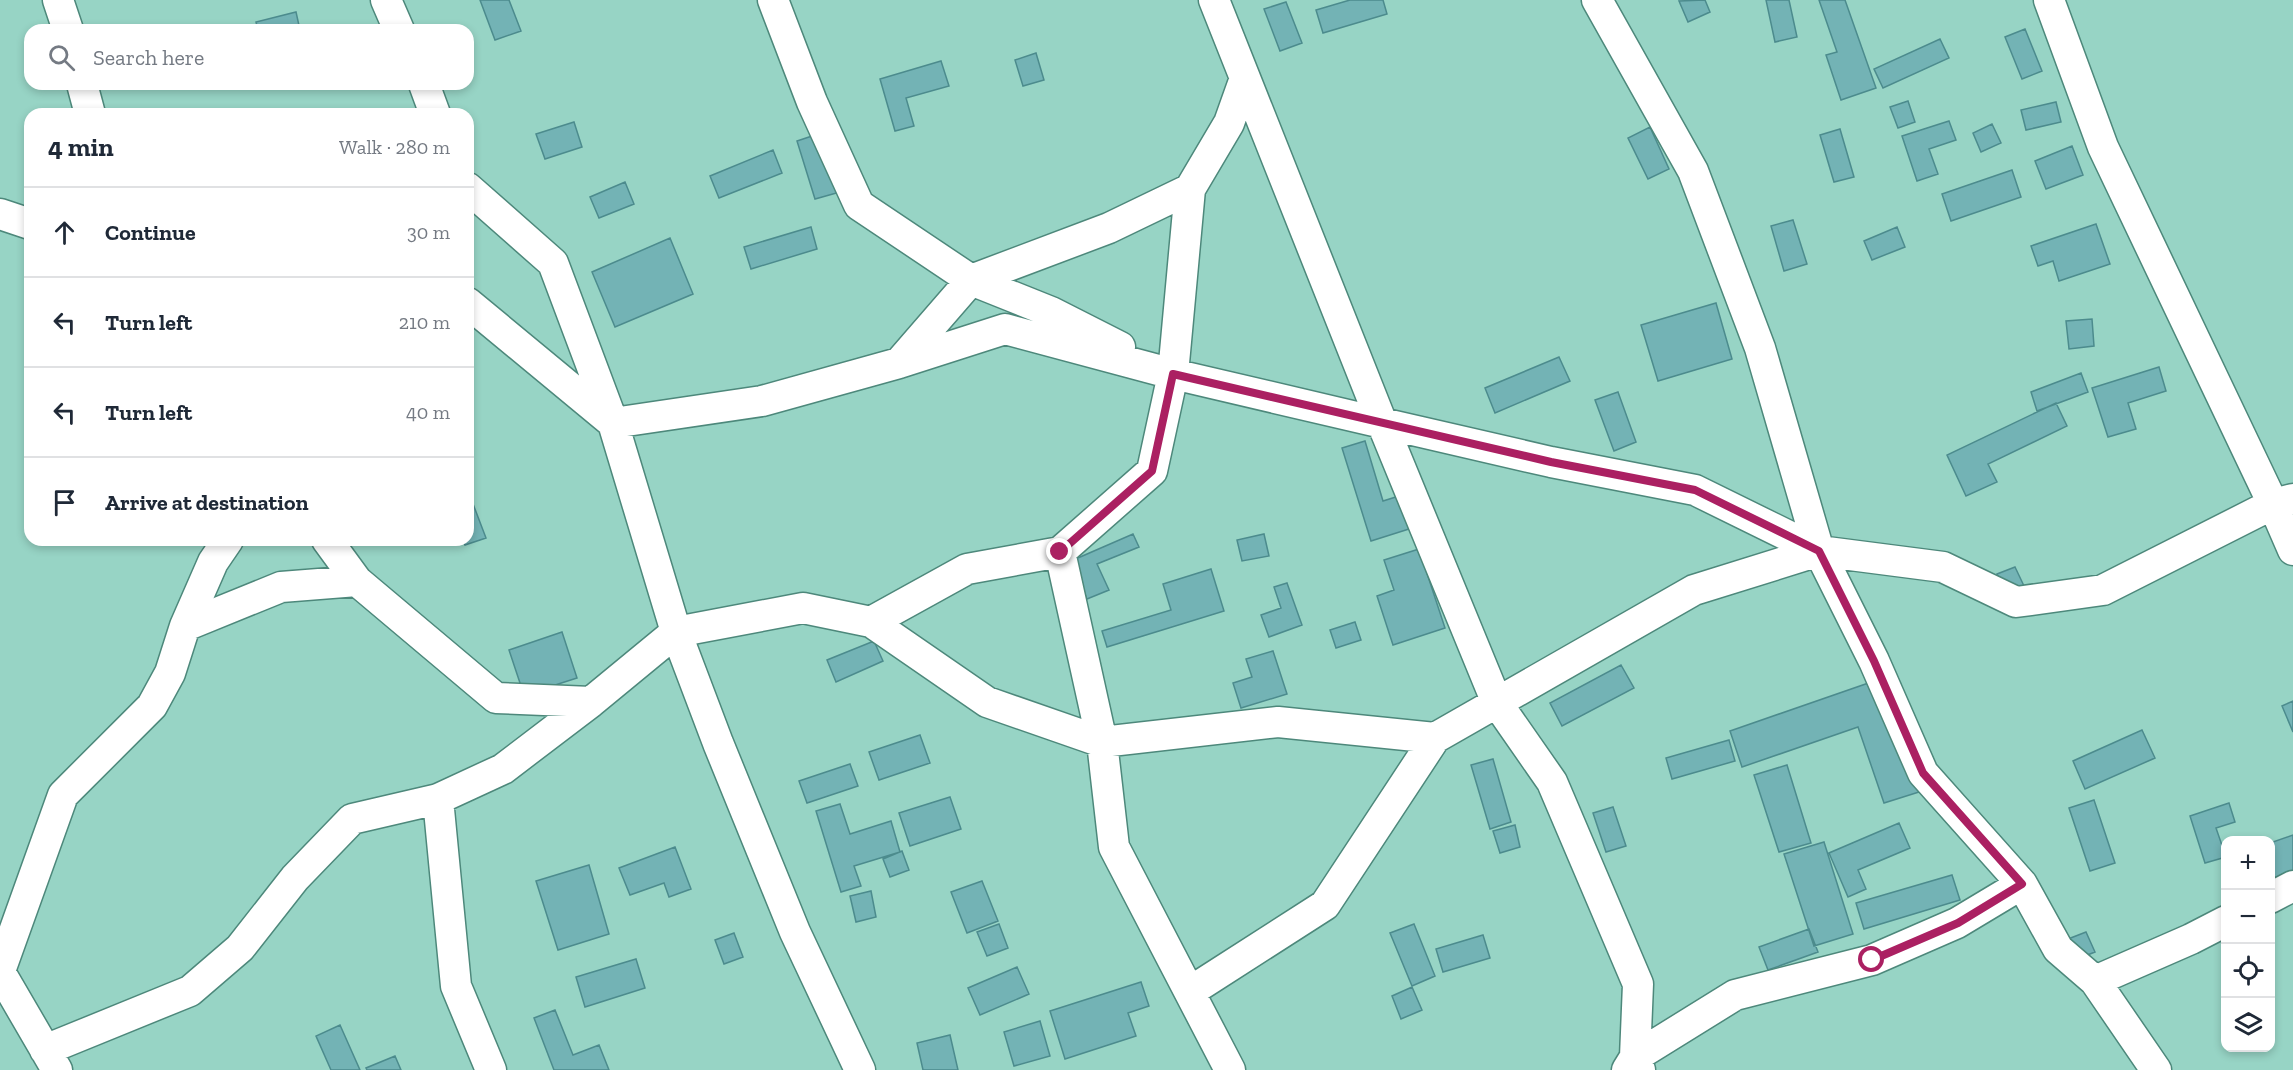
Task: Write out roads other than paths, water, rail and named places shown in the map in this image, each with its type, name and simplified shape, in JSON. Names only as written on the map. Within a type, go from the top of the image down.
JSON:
[{"type":"street","points":[[58,0],[66,24]]},
{"type":"street","points":[[386,0],[396,24]]},
{"type":"street","points":[[773,0],[812,102],[859,205],[971,280],[1051,312],[1173,374]]},
{"type":"street","points":[[1214,0],[1382,423],[1497,703],[1552,782],[1638,984],[1634,1066]]},
{"type":"street","points":[[1598,0],[1693,171],[1761,348],[1819,551],[1874,661],[1923,773],[2022,884],[2058,949],[2095,981],[2156,1070]]},
{"type":"street","points":[[2049,0],[2103,147],[2283,501],[2293,550]]},
{"type":"street","points":[[871,621],[967,569],[1060,552],[1152,471],[1173,374],[1190,189],[1229,123],[1245,78]]},
{"type":"street","points":[[84,90],[88,108]]},
{"type":"street","points":[[426,90],[433,108]]},
{"type":"street","points":[[899,363],[971,280],[1109,228],[1190,189]]},
{"type":"street","points":[[474,193],[553,263],[613,423],[676,632],[763,858],[857,1069]]},
{"type":"street","points":[[0,214],[24,222]]},
{"type":"street","points":[[474,308],[613,423],[762,401],[899,363],[1005,329],[1173,374],[1382,423],[1551,462],[1695,490],[1819,551],[1943,567],[2016,602],[2103,590],[2283,501]]},
{"type":"street","points":[[224,546],[213,562],[185,626],[170,673],[152,706],[63,795],[0,972],[51,1060],[189,992],[240,948],[295,878],[352,819],[438,799],[503,769],[591,702],[676,632],[802,608],[871,621],[987,702],[1102,742],[1278,722],[1435,738]]},
{"type":"street","points":[[331,546],[357,581],[496,698],[591,702]]},
{"type":"street","points":[[1191,991],[1325,905],[1435,738],[1694,590],[1819,551]]},
{"type":"street","points":[[1060,552],[1102,742],[1114,847],[1191,991],[1230,1070]]},
{"type":"street","points":[[185,626],[281,587],[357,581]]},
{"type":"street","points":[[438,799],[456,986],[491,1070]]},
{"type":"street","points":[[1634,1066],[1735,995],[1872,960],[1958,923],[2022,884]]},
{"type":"street","points":[[2275,896],[2293,886]]},
{"type":"street","points":[[2095,981],[2221,924]]}]
